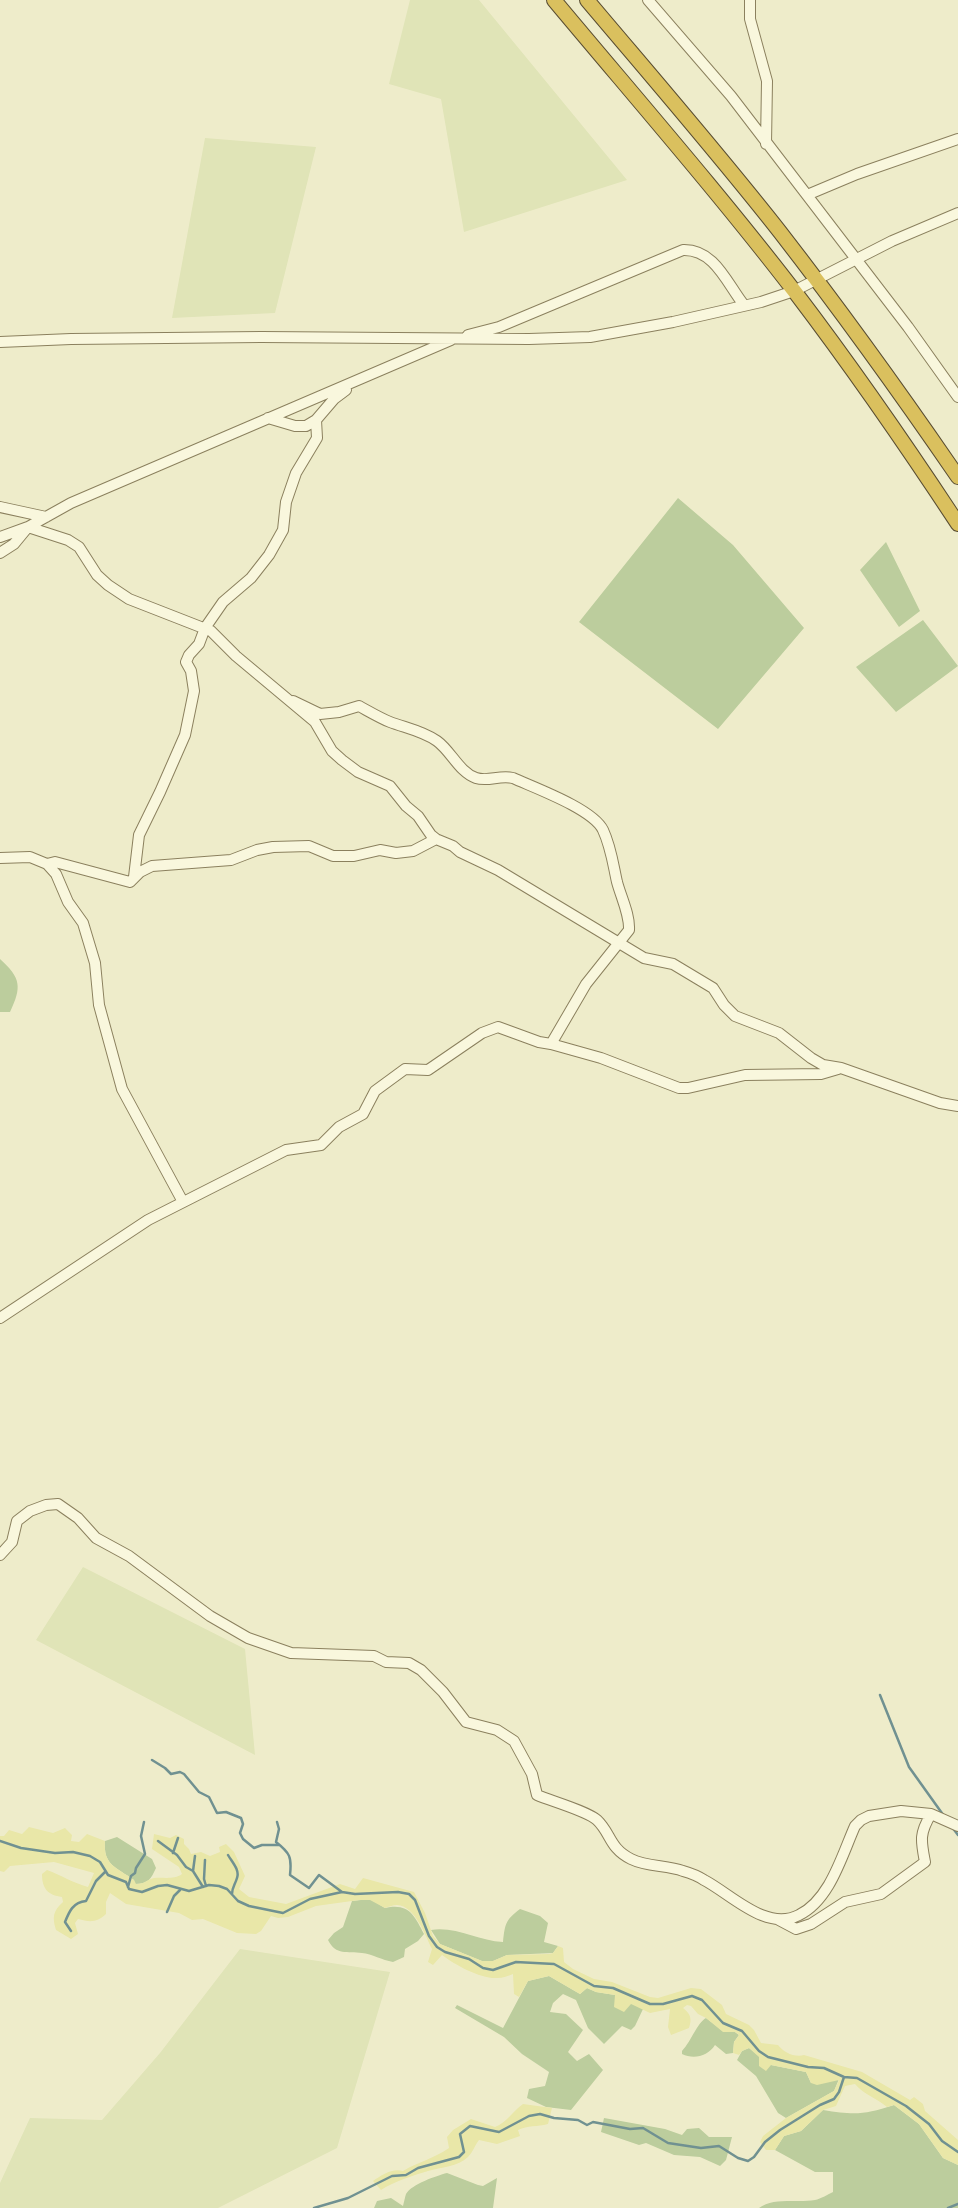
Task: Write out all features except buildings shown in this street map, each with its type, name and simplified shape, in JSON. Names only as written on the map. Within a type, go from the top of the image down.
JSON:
[{"type":"highway","points":[[554,0],[680,149],[794,291],[888,417],[958,524]]},
{"type":"highway","points":[[587,0],[780,232],[910,406],[958,477]]},
{"type":"street","points":[[648,0],[731,96],[908,327],[958,397]]},
{"type":"street","points":[[750,0],[750,18],[768,81],[766,144]]},
{"type":"street","points":[[807,195],[857,174],[958,139]]},
{"type":"street","points":[[0,342],[71,339],[261,337],[529,339],[590,337],[673,322],[794,291],[892,241],[958,213]]},
{"type":"street","points":[[0,537],[28,527],[71,503],[456,338],[499,327],[683,250],[691,250],[705,256],[717,266],[744,305]]},
{"type":"street","points":[[268,418],[295,426],[306,426],[316,420],[334,399],[361,379]]},
{"type":"street","points":[[134,878],[139,835],[185,734],[194,691],[191,672],[186,662],[189,655],[200,644],[205,628],[223,602],[252,578],[283,530],[286,502],[296,473],[317,438],[316,420]]},
{"type":"street","points":[[0,507],[46,517]]},
{"type":"street","points":[[28,527],[48,532],[79,547],[102,580],[129,598],[205,628],[293,701],[315,722],[332,751],[358,772],[390,786],[436,839],[498,870],[521,886],[644,958],[673,964],[713,988],[724,1005],[735,1016],[779,1033],[822,1065],[841,1068],[940,1103],[958,1106]]},
{"type":"street","points":[[0,553],[14,544],[28,527]]},
{"type":"street","points":[[293,701],[320,714],[339,712],[359,706],[390,722],[427,735],[439,742],[468,774],[474,778],[483,780],[503,776],[513,778],[587,813],[602,827],[611,849],[619,887],[630,922],[629,930],[586,984],[552,1044]]},
{"type":"street","points":[[47,864],[54,862],[122,882],[130,882],[140,872],[152,866],[231,860],[257,850],[273,847],[309,846],[333,856],[354,856],[380,850],[396,852],[413,851],[436,839]]},
{"type":"street","points":[[0,858],[30,857],[47,864],[56,874],[68,902],[83,923],[95,963],[99,1005],[122,1089],[183,1202]]},
{"type":"street","points":[[0,1318],[133,1230],[183,1202],[286,1150],[321,1146],[339,1127],[362,1114],[375,1091],[405,1069],[428,1070],[482,1033],[498,1027],[539,1042],[601,1058],[679,1088],[688,1088],[745,1074],[821,1074],[841,1068]]},
{"type":"street","points":[[0,1555],[12,1542],[17,1521],[30,1511],[46,1505],[58,1504],[78,1518],[96,1538],[129,1556],[210,1616],[248,1638],[291,1653],[319,1652],[374,1656],[386,1662],[409,1663],[421,1670],[443,1692],[466,1722],[497,1730],[514,1741],[532,1774],[537,1795],[590,1815],[598,1821],[620,1852],[633,1860],[679,1870],[704,1879],[740,1904],[773,1917],[796,1929],[811,1924],[845,1902],[881,1894],[925,1862],[920,1838],[931,1814]]},
{"type":"street","points":[[773,1917],[789,1919],[801,1914],[816,1903],[829,1882],[855,1826],[869,1816],[890,1811],[931,1814],[958,1826]]},
{"type":"green space","points":[[410,0],[479,0],[627,180],[464,232],[441,99],[389,84]]},
{"type":"green space","points":[[205,138],[316,147],[275,313],[172,318]]},
{"type":"green space","points":[[678,498],[733,545],[804,628],[718,729],[579,622]]},
{"type":"green space","points":[[886,542],[920,611],[899,627],[860,570]]},
{"type":"green space","points":[[923,620],[958,666],[896,712],[856,667]]},
{"type":"green space","points":[[0,959],[12,972],[17,983],[18,989],[10,1012],[0,1012]]},
{"type":"green space","points":[[83,1567],[245,1649],[255,1755],[36,1640]]},
{"type":"green space","points":[[117,1837],[152,1859],[156,1868],[151,1878],[146,1882],[135,1884],[134,1880],[112,1865],[106,1855],[105,1841]]},
{"type":"green space","points":[[370,1899],[385,1908],[400,1907],[405,1909],[417,1921],[424,1934],[418,1941],[405,1949],[404,1957],[393,1962],[366,1954],[342,1952],[331,1945],[328,1940],[343,1927],[352,1901]]},
{"type":"green space","points":[[520,1909],[540,1916],[548,1923],[544,1942],[558,1946],[553,1953],[507,1955],[493,1961],[482,1961],[440,1944],[431,1930],[449,1930],[503,1942],[507,1923],[511,1916]]},
{"type":"green space","points":[[240,1949],[390,1972],[337,2148],[218,2208],[0,2208],[0,2183],[30,2118],[102,2120],[160,2053]]},
{"type":"green space","points":[[549,1976],[580,1994],[587,1988],[596,1992],[615,1995],[643,2009],[631,2030],[622,2026],[604,2044],[588,2028],[576,2000],[563,1994],[553,2003],[550,2012],[566,2014],[583,2030],[568,2052],[577,2061],[589,2054],[603,2070],[571,2110],[546,2107],[527,2098],[529,2089],[545,2086],[549,2072],[522,2054],[504,2037],[455,2008],[457,2005],[503,2028],[528,1981]]},
{"type":"green space","points":[[706,2018],[723,2031],[735,2032],[739,2035],[734,2042],[733,2053],[726,2054],[715,2045],[709,2052],[700,2056],[691,2057],[682,2054],[697,2028]]},
{"type":"green space","points":[[749,2048],[771,2065],[806,2072],[811,2083],[839,2079],[834,2091],[786,2118],[778,2113],[756,2076],[737,2060],[742,2051]]},
{"type":"green space","points":[[894,2105],[919,2124],[943,2158],[958,2165],[958,2208],[759,2208],[778,2201],[815,2200],[833,2192],[833,2172],[815,2172],[775,2150],[784,2136],[801,2131],[823,2110],[859,2113],[875,2111]]},
{"type":"green space","points":[[604,2118],[665,2129],[682,2135],[687,2129],[699,2128],[709,2137],[732,2137],[726,2160],[720,2166],[700,2157],[674,2155],[646,2143],[639,2145],[601,2132]]},
{"type":"green space","points":[[447,2173],[483,2186],[497,2178],[493,2208],[374,2208],[377,2201],[391,2198],[403,2206],[406,2194],[413,2187]]},
{"type":"sand","points":[[29,1827],[53,1833],[65,1828],[72,1835],[71,1841],[79,1842],[87,1834],[105,1841],[106,1855],[112,1865],[134,1880],[136,1884],[154,1878],[172,1878],[182,1874],[179,1867],[152,1849],[154,1834],[170,1838],[176,1835],[184,1839],[184,1844],[191,1854],[201,1852],[210,1856],[220,1852],[219,1847],[226,1844],[234,1852],[245,1876],[239,1889],[249,1897],[286,1904],[340,1884],[355,1889],[363,1878],[414,1892],[425,1913],[433,1936],[440,1944],[482,1961],[493,1961],[507,1955],[549,1954],[553,1953],[558,1946],[563,1948],[564,1962],[573,1969],[594,1979],[612,1982],[650,1997],[658,1998],[691,1988],[701,1989],[722,2005],[726,2014],[749,2025],[761,2043],[778,2045],[793,2055],[804,2055],[862,2072],[910,2100],[914,2097],[923,2104],[925,2111],[958,2140],[958,2165],[943,2158],[919,2124],[894,2105],[887,2107],[862,2091],[855,2084],[845,2086],[836,2106],[823,2110],[801,2131],[784,2136],[775,2150],[766,2150],[760,2142],[763,2136],[786,2118],[834,2091],[839,2080],[817,2085],[811,2083],[806,2072],[771,2065],[766,2071],[759,2066],[759,2057],[749,2048],[742,2051],[739,2055],[733,2053],[734,2042],[739,2035],[735,2032],[723,2032],[698,2014],[691,2006],[687,2005],[683,2008],[690,2017],[689,2028],[671,2035],[668,2027],[670,2009],[650,2013],[631,2004],[624,2012],[614,2007],[615,1995],[596,1992],[587,1988],[580,1994],[549,1976],[528,1981],[519,1997],[514,1994],[513,1974],[499,1978],[483,1976],[461,1967],[442,1955],[433,1965],[428,1962],[432,1949],[419,1922],[409,1910],[397,1905],[385,1908],[370,1900],[359,1900],[316,1906],[288,1917],[278,1918],[271,1916],[261,1931],[256,1934],[237,1933],[203,1919],[192,1920],[179,1913],[126,1904],[110,1893],[106,1902],[106,1914],[93,1921],[78,1919],[75,1923],[78,1934],[71,1939],[56,1930],[54,1914],[63,1902],[62,1897],[53,1895],[47,1890],[43,1884],[42,1874],[47,1870],[88,1887],[94,1873],[54,1862],[10,1866],[4,1872],[0,1871],[0,1836],[4,1836],[9,1830],[22,1834]]},
{"type":"sand","points":[[523,2104],[552,2108],[548,2124],[522,2128],[518,2130],[520,2136],[497,2144],[479,2140],[470,2155],[459,2163],[410,2177],[381,2190],[373,2181],[391,2171],[403,2171],[449,2148],[447,2137],[453,2130],[471,2119],[495,2127]]},
{"type":"waterway","points":[[880,1695],[909,1767],[944,1816]]},
{"type":"waterway","points":[[152,1760],[171,1774],[180,1772],[184,1774],[199,1792],[209,1797],[217,1813],[226,1812],[241,1818],[243,1824],[240,1833],[243,1839],[254,1848],[262,1845],[279,1845]]},
{"type":"waterway","points":[[128,1887],[131,1876],[135,1873],[145,1854],[141,1836],[144,1822]]},
{"type":"waterway","points":[[277,1822],[279,1829],[276,1842],[289,1856],[291,1864],[290,1875],[309,1888],[319,1875],[342,1892]]},
{"type":"waterway","points":[[952,1827],[958,1835]]},
{"type":"waterway","points":[[173,1853],[178,1838]]},
{"type":"waterway","points":[[0,1841],[21,1848],[55,1853],[73,1852],[90,1856],[100,1862],[108,1875],[126,1882],[129,1889],[142,1892],[167,1885],[189,1891],[209,1885],[219,1886],[227,1889],[238,1901],[249,1906],[283,1913],[310,1899],[342,1892],[355,1894],[398,1892],[409,1894],[415,1900],[429,1936],[437,1947],[445,1952],[469,1959],[483,1968],[493,1970],[516,1962],[554,1964],[594,1986],[613,1988],[650,2004],[663,2004],[692,1996],[702,2000],[723,2023],[742,2031],[759,2051],[768,2057],[808,2067],[824,2068],[844,2077],[857,2078],[906,2106],[929,2124],[942,2141],[958,2152]]},
{"type":"waterway","points":[[158,1841],[177,1855],[186,1867],[193,1871],[203,1887]]},
{"type":"waterway","points":[[228,1855],[238,1875],[232,1894]]},
{"type":"waterway","points":[[193,1871],[195,1856]]},
{"type":"waterway","points":[[205,1860],[204,1879],[206,1886]]},
{"type":"waterway","points":[[71,1931],[65,1922],[70,1911],[78,1903],[86,1901],[96,1881],[105,1872]]},
{"type":"waterway","points":[[167,1912],[174,1896],[180,1890]]},
{"type":"waterway","points":[[314,2208],[348,2198],[392,2176],[406,2175],[418,2168],[459,2157],[464,2152],[460,2134],[470,2126],[499,2132],[529,2116],[540,2114],[554,2118],[578,2120],[587,2125],[593,2122],[630,2129],[643,2128],[668,2143],[701,2148],[719,2146],[738,2158],[748,2161],[754,2157],[765,2142],[780,2130],[820,2105],[834,2099],[839,2092],[844,2077]]},
{"type":"waterway","points":[[948,2208],[958,2204]]}]
